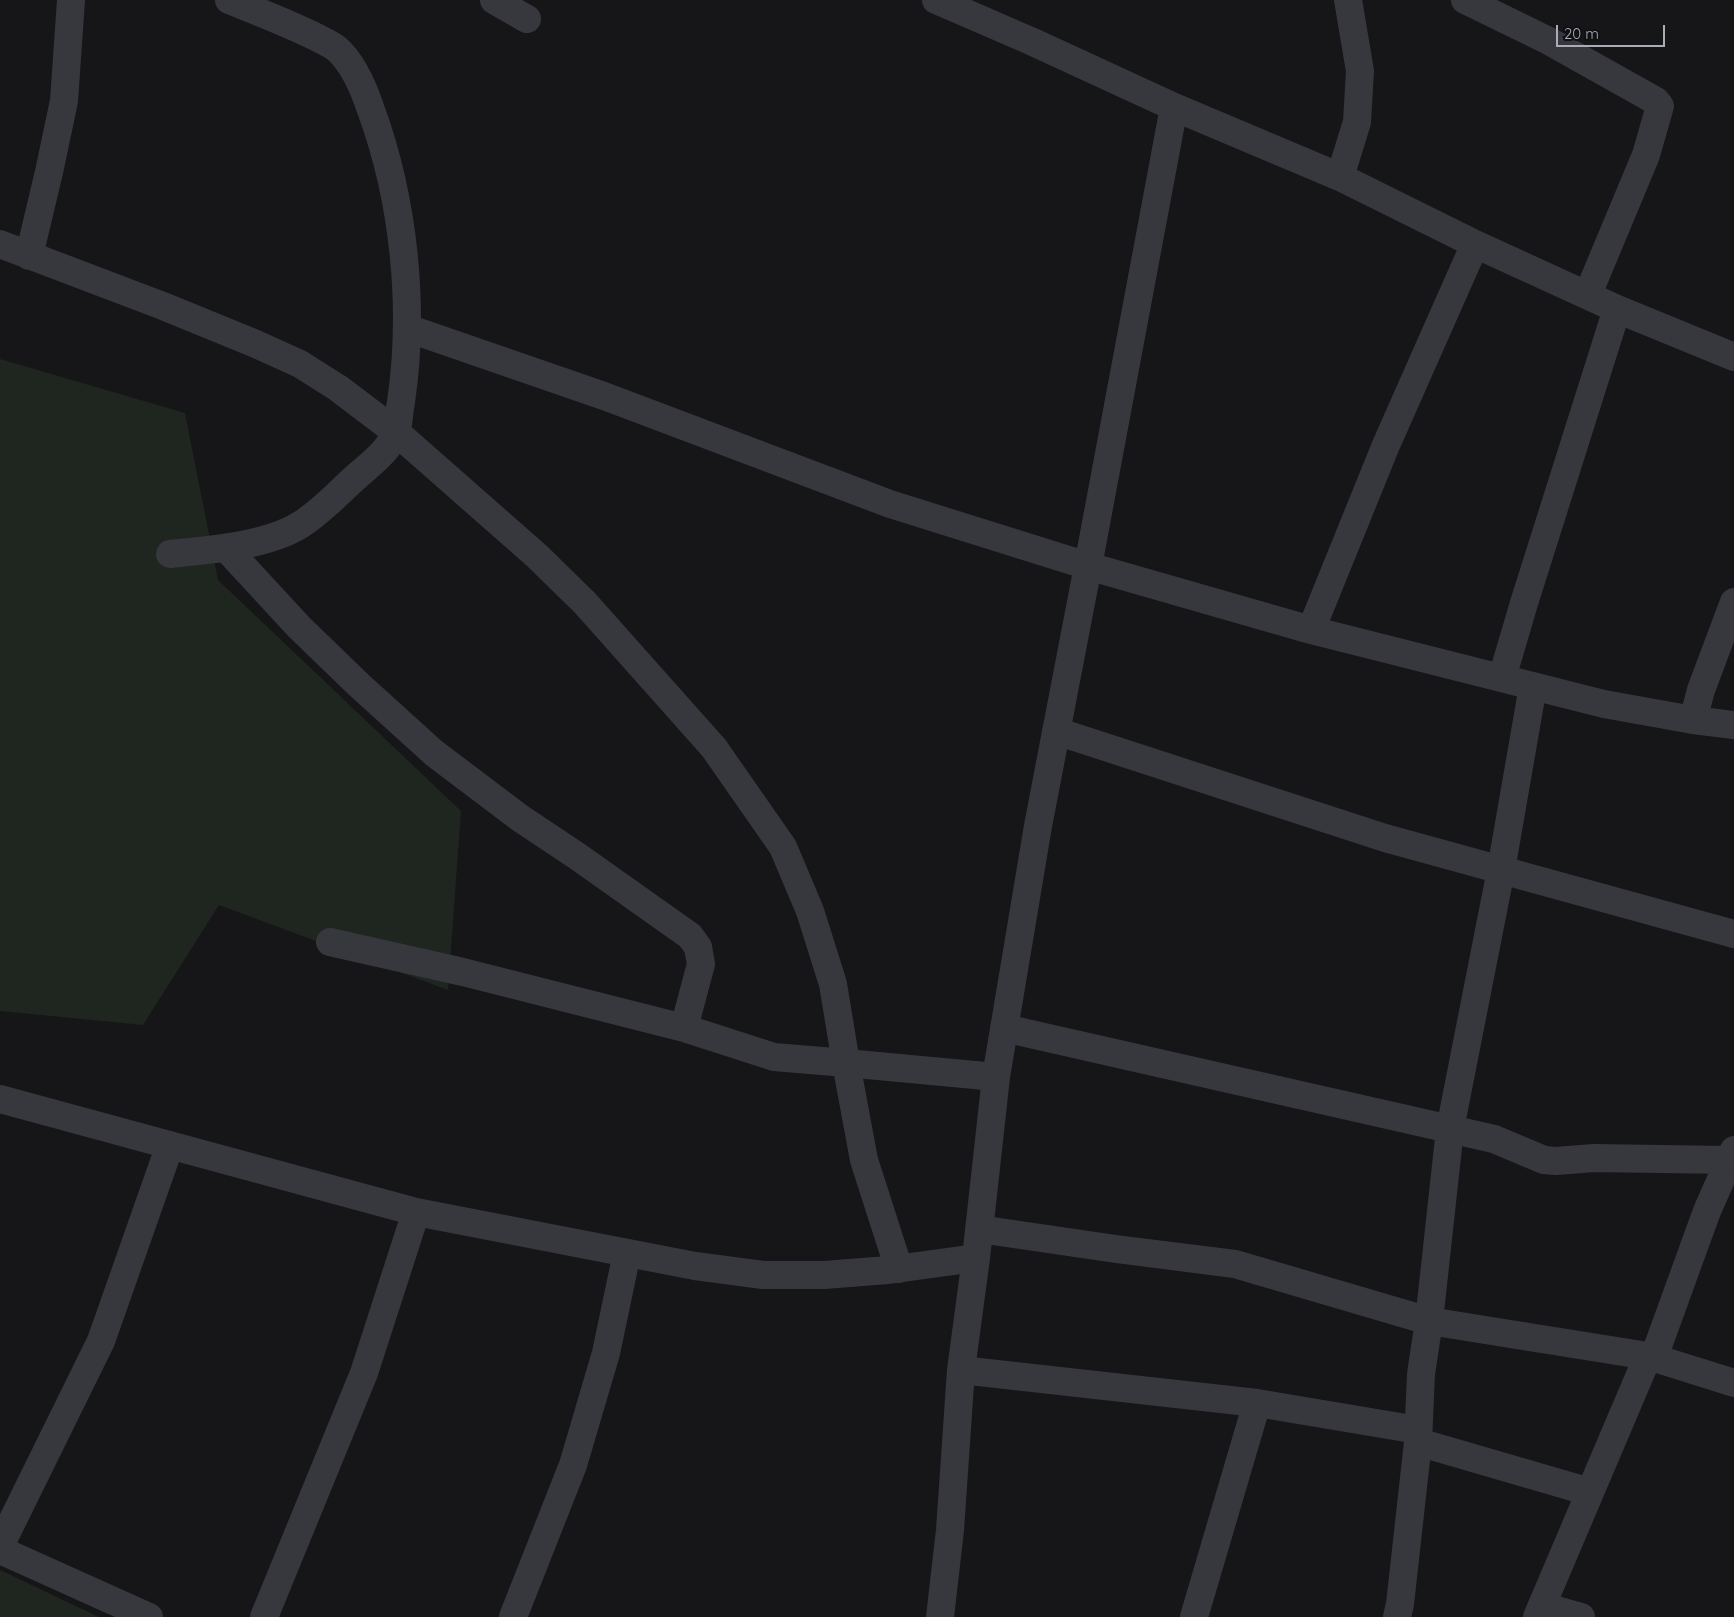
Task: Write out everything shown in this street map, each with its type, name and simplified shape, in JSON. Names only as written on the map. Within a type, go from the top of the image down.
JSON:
[{"type":"street","points":[[29,256],[64,100],[71,0]]},
{"type":"street","points":[[170,554],[226,548],[270,538],[298,527],[314,516],[383,452],[396,432],[405,371],[407,328],[402,236],[390,172],[379,131],[367,98],[350,63],[336,48],[260,6],[229,0]]},
{"type":"street","points":[[494,0],[527,19]]},
{"type":"street","points":[[936,0],[1174,107],[1340,177],[1475,244],[1618,309],[1734,356]]},
{"type":"street","points":[[1340,177],[1357,122],[1360,71],[1348,0]]},
{"type":"street","points":[[1465,0],[1550,41],[1656,101],[1660,106],[1646,155],[1588,294]]},
{"type":"street","points":[[946,1616],[961,1370],[976,1258],[996,1078],[1038,826],[1174,107]]},
{"type":"street","points":[[0,244],[171,309],[256,344],[300,364],[338,388],[396,432],[538,556],[584,603],[714,748],[783,847],[810,911],[833,984],[864,1160],[899,1269]]},
{"type":"street","points":[[1311,630],[1386,444],[1475,244]]},
{"type":"street","points":[[1502,678],[1524,603],[1618,309]]},
{"type":"street","points":[[407,328],[604,396],[890,504],[1088,566],[1311,630],[1604,704],[1693,720],[1734,725]]},
{"type":"street","points":[[226,548],[299,627],[434,753],[520,818],[690,936],[698,947],[701,964],[684,1028]]},
{"type":"street","points":[[1693,720],[1734,602]]},
{"type":"street","points":[[1397,1617],[1418,1436],[1420,1374],[1429,1321],[1450,1129],[1501,870],[1533,686]]},
{"type":"street","points":[[1056,731],[1385,838],[1734,934]]},
{"type":"street","points":[[330,942],[463,972],[684,1028],[774,1057],[996,1078]]},
{"type":"street","points":[[1004,1028],[1494,1139],[1544,1160],[1732,1155],[1706,1211],[1651,1357],[1539,1611],[1581,1617]]},
{"type":"street","points":[[0,1099],[416,1212],[694,1266],[763,1275],[824,1275],[899,1269],[976,1258]]},
{"type":"street","points":[[0,1546],[101,1341],[170,1145]]},
{"type":"street","points":[[264,1617],[364,1373],[416,1212]]},
{"type":"street","points":[[979,1229],[1116,1250],[1235,1264],[1429,1321],[1651,1357],[1734,1383]]},
{"type":"street","points":[[512,1617],[573,1465],[606,1353],[627,1253]]},
{"type":"street","points":[[961,1370],[1257,1403],[1418,1436],[1590,1492]]},
{"type":"street","points":[[1194,1617],[1257,1403]]},
{"type":"street","points":[[0,1550],[149,1617]]},
{"type":"shaded area","points":[[0,359],[185,413],[218,580],[461,811],[448,990],[219,905],[143,1025],[0,1011]]},
{"type":"shaded area","points":[[0,1570],[99,1617],[0,1617]]}]
